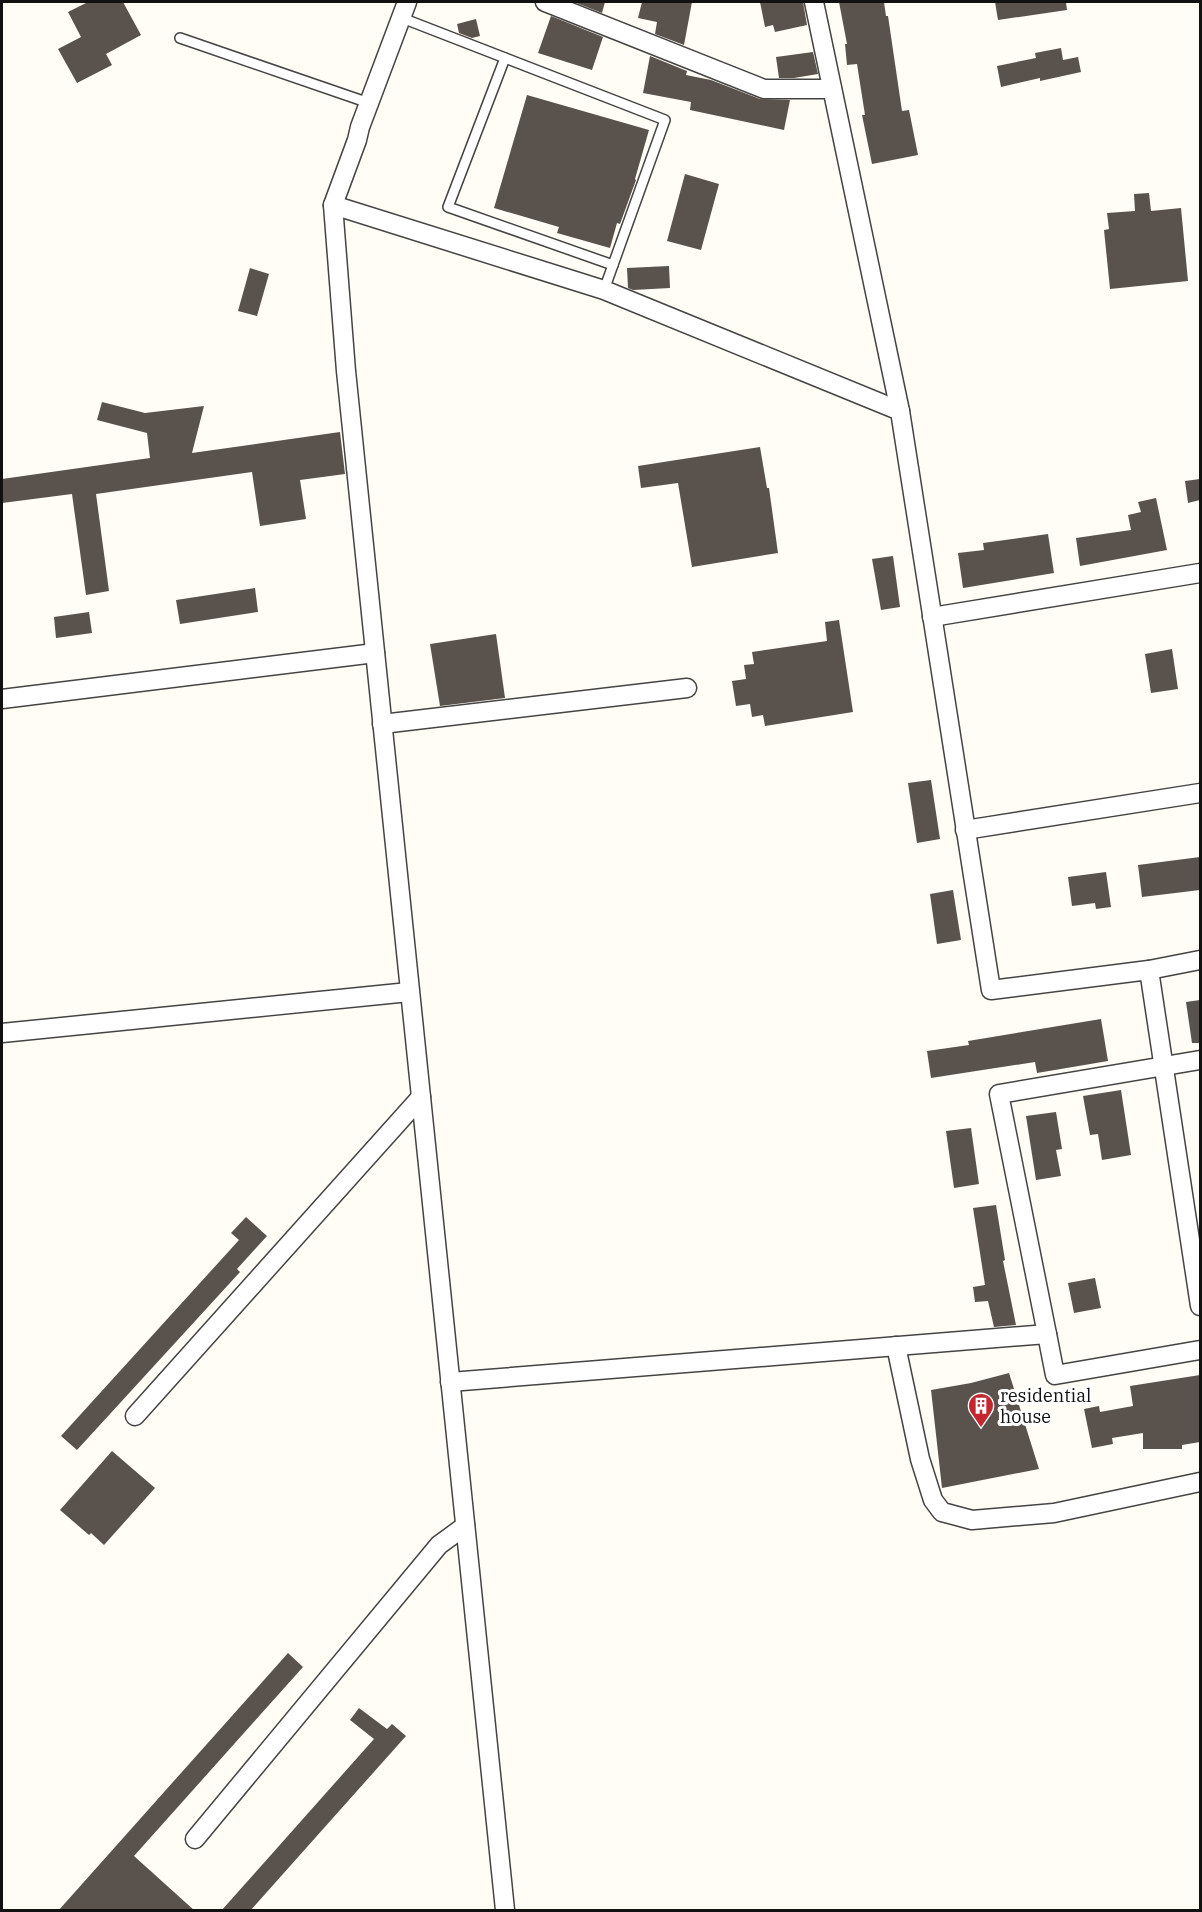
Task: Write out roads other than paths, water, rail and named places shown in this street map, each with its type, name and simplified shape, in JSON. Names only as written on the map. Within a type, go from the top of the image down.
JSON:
[{"type":"street","points":[[545,2],[764,89],[832,89]]},
{"type":"street","points":[[814,2],[900,411],[991,990],[1149,970],[1200,960]]},
{"type":"street","points":[[405,10],[333,205],[346,371],[505,1911]]},
{"type":"street","points":[[333,205],[604,291],[900,411]]},
{"type":"street","points":[[932,617],[1200,573]]},
{"type":"street","points":[[2,699],[375,653]]},
{"type":"street","points":[[382,724],[687,688]]},
{"type":"street","points":[[966,830],[1200,793]]},
{"type":"street","points":[[1149,970],[1164,1066],[1194,1219],[1200,1306]]},
{"type":"street","points":[[2,1033],[409,992]]},
{"type":"street","points":[[1200,1060],[999,1094],[1055,1375],[1200,1350]]},
{"type":"street","points":[[135,1416],[421,1097]]},
{"type":"street","points":[[450,1382],[1047,1334]]},
{"type":"street","points":[[896,1346],[920,1460],[933,1500],[942,1512],[972,1520],[1054,1513],[1200,1482]]},
{"type":"street","points":[[195,1839],[439,1545],[465,1526]]},
{"type":"lane","points":[[405,10],[506,58],[665,120],[604,291]]},
{"type":"lane","points":[[180,38],[369,103]]},
{"type":"lane","points":[[506,58],[448,207],[613,265]]},
{"type":"place","name":"residential house","points":[[981,1429]]}]
